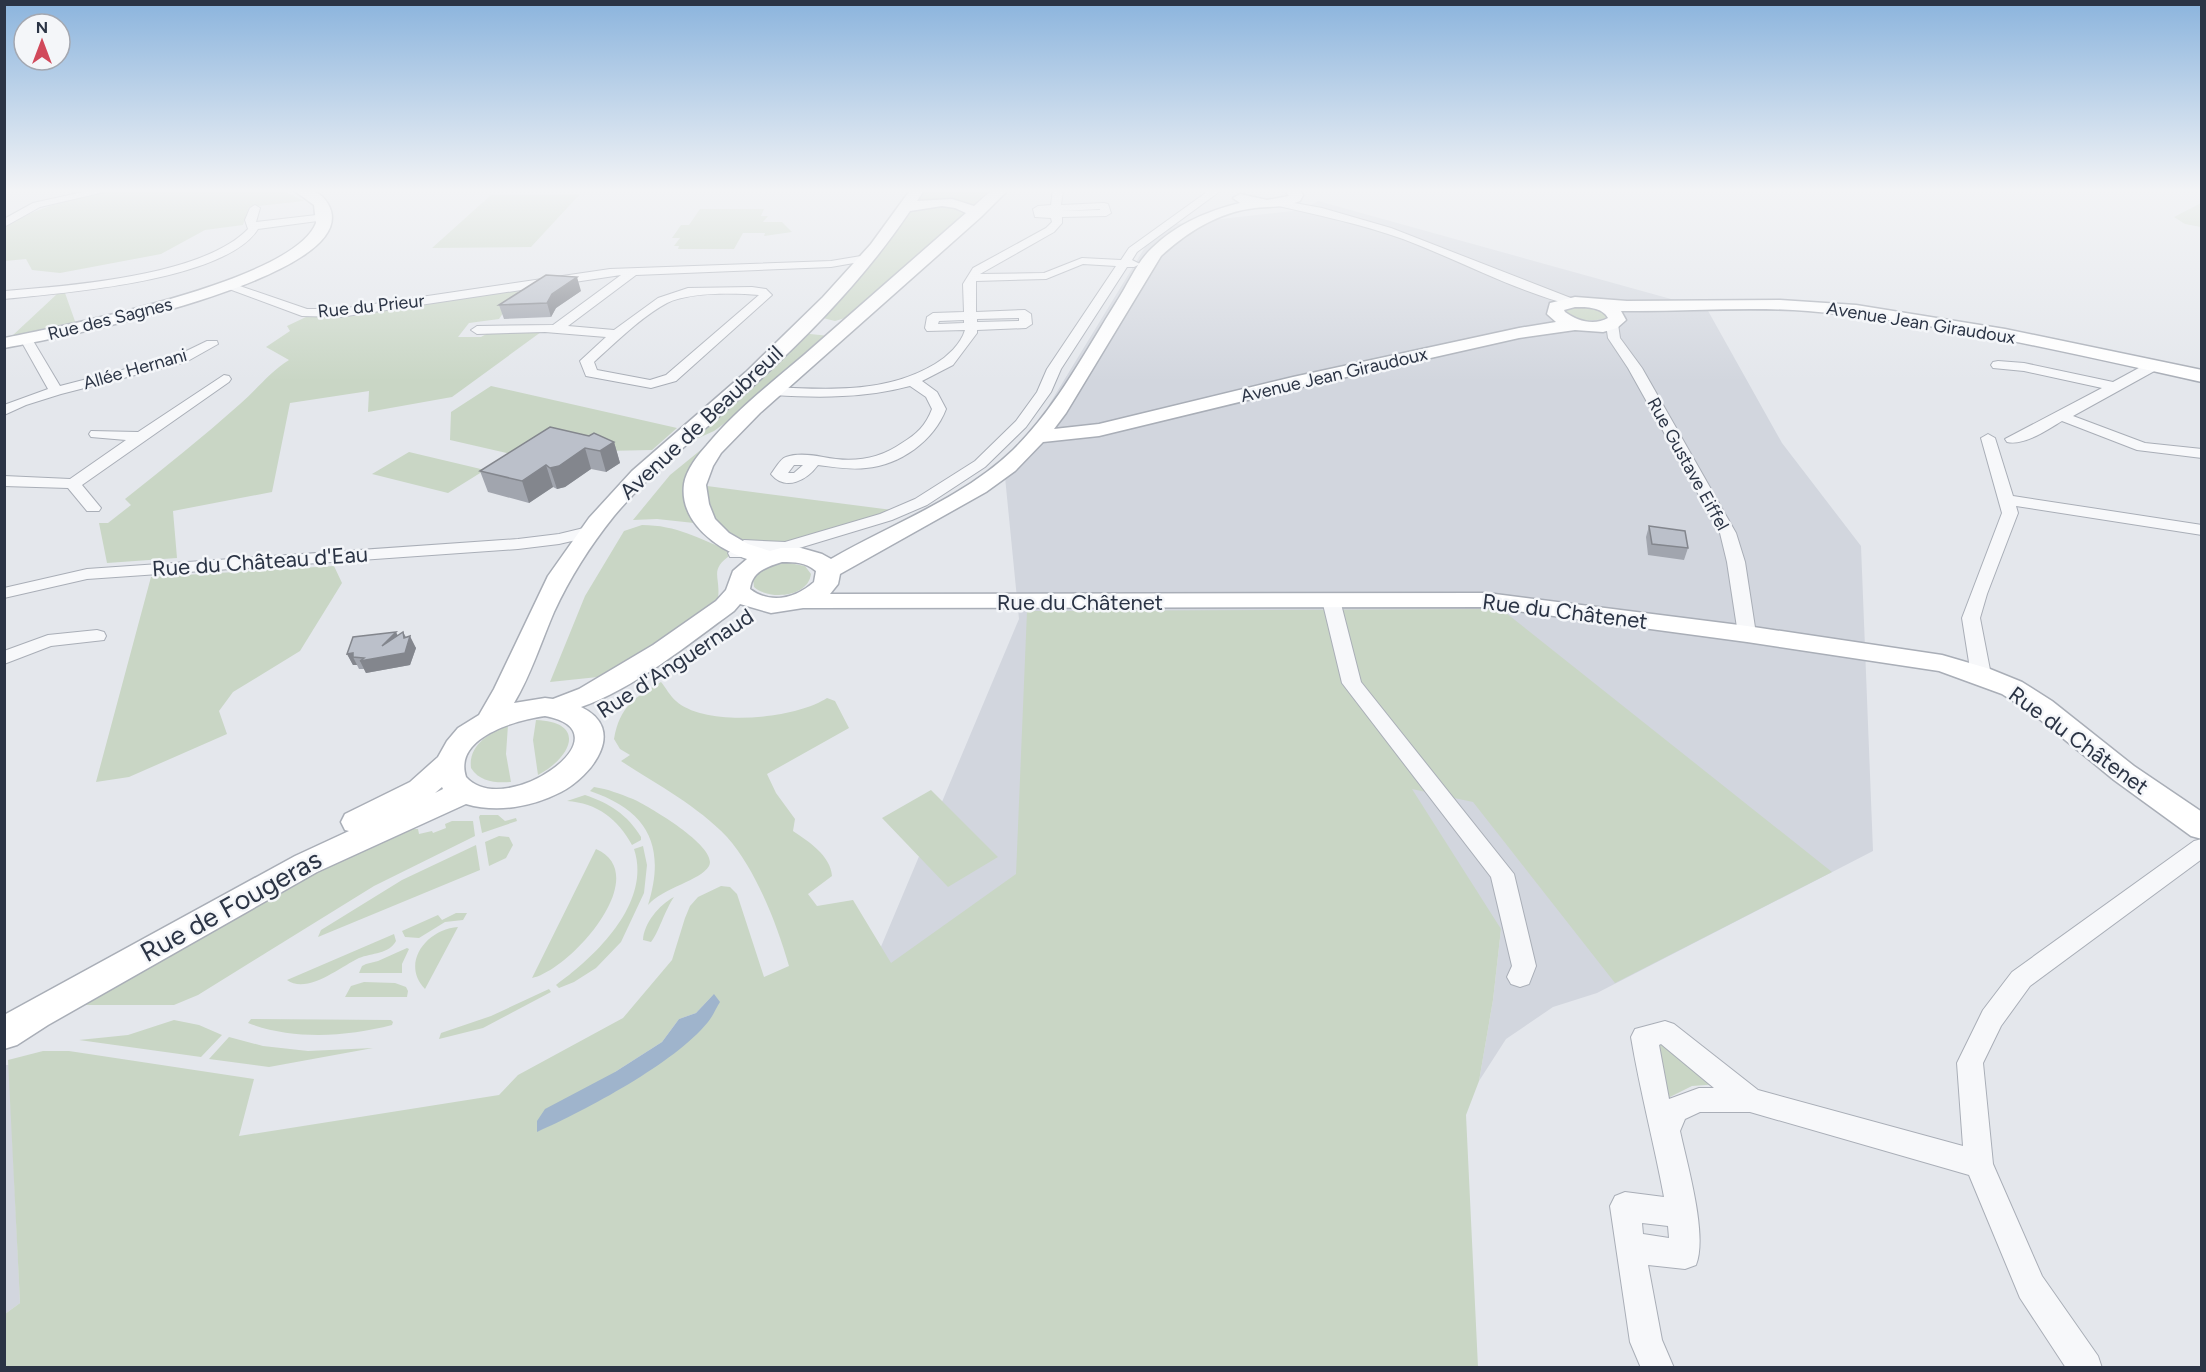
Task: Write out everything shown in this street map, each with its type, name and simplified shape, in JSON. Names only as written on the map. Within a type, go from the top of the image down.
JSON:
[{"type":"main road","name":"Rue des Sagnes","points":[[6,342],[163,308],[227,286],[277,264],[294,253]]},
{"type":"main road","name":"Avenue de Beaubreuil","points":[[490,720],[509,688],[553,589],[574,554],[627,488],[661,454],[678,442],[766,363],[814,316],[871,253]]},
{"type":"main road","name":"Avenue de Beaubreuil","points":[[769,558],[738,551],[721,538],[705,521],[698,504],[695,485],[702,466],[714,449],[774,391],[931,253]]},
{"type":"main road","name":"Rue d'Anguernaud","points":[[738,591],[748,600],[764,605],[779,606],[800,602],[819,592],[827,578],[884,539],[927,519],[999,473],[1037,437],[1056,413],[1146,265],[1157,253]]},
{"type":"main road","name":"Avenue Jean Giraudoux","points":[[1534,330],[1549,322],[1556,311],[1575,302],[1637,306],[1743,302],[1881,313],[2202,376]]},
{"type":"main road","points":[[1601,305],[1615,326]]},
{"type":"main road","name":"Avenue Jean Giraudoux","points":[[1037,437],[1099,430],[1534,330],[1582,325],[1615,326],[1637,306]]},
{"type":"main road","points":[[1556,311],[1565,320],[1582,325]]},
{"type":"main road","points":[[814,316],[821,321],[832,323],[852,321]]},
{"type":"main road","name":"Avenue Jean Giraudoux","points":[[1056,413],[1081,425],[1134,421]]},
{"type":"main road","name":"Rue d'Anguernaud","points":[[559,708],[568,702],[589,695],[662,651],[725,606],[738,591],[738,582],[743,572],[754,564],[769,558],[787,555],[805,556],[838,551],[884,539]]},
{"type":"main road","points":[[805,556],[824,564],[827,578]]},
{"type":"main road","name":"Rue du Châtenet","points":[[827,578],[840,593],[875,602]]},
{"type":"main road","name":"Rue du Châtenet","points":[[800,602],[1203,603],[1441,599],[1498,601],[1942,663],[1981,675],[2012,688],[2042,707],[2124,773],[2202,828]]},
{"type":"main road","name":"Rue d'Anguernaud","points":[[586,722],[607,705],[715,632],[764,605]]},
{"type":"main road","points":[[559,708],[575,714],[586,722],[591,736],[587,752],[575,767],[556,782],[532,792],[493,799],[465,792],[451,780],[448,764],[455,748],[470,733],[490,720],[526,709],[559,708]]},
{"type":"main road","name":"Rue de Fougeras","points":[[4,1011],[326,837],[421,789],[448,764]]},
{"type":"main road","name":"Rue de Fougeras","points":[[4,1034],[35,1014],[306,864],[465,792]]},
{"type":"street","points":[[7,297],[82,288],[195,263],[221,253]]},
{"type":"street","points":[[774,391],[840,394],[912,381],[949,361],[971,333],[969,284],[977,270],[1010,253]]},
{"type":"street","points":[[738,551],[750,544],[766,548],[786,547],[885,517],[921,502],[980,464],[1021,424],[1044,392],[1054,369],[1131,253]]},
{"type":"street","points":[[1446,253],[1532,290],[1575,302]]},
{"type":"street","name":"Rue du Prieur","points":[[227,286],[306,313],[339,313],[570,276],[636,270],[831,264],[867,258]]},
{"type":"street","points":[[973,278],[1046,276],[1082,261],[1146,265]]},
{"type":"street","name":"Rue du Prieur","points":[[806,265],[837,271],[848,280]]},
{"type":"street","points":[[557,328],[636,270]]},
{"type":"street","points":[[1532,290],[1556,311]]},
{"type":"street","points":[[477,330],[557,328],[617,334],[662,301],[688,292],[762,291],[766,295],[671,378],[651,384],[591,373],[586,361],[617,334]]},
{"type":"street","name":"Rue Gustave Eiffel","points":[[1615,326],[1635,368],[1728,533],[1736,562],[1747,634]]},
{"type":"street","points":[[26,339],[56,391]]},
{"type":"street","name":"Allée Hernani","points":[[4,411],[21,402],[56,391],[181,359],[212,344]]},
{"type":"street","points":[[1998,365],[2024,367],[2116,387]]},
{"type":"street","points":[[2012,439],[2061,416],[2153,366]]},
{"type":"street","points":[[4,481],[73,484],[224,379]]},
{"type":"street","points":[[815,459],[864,465],[885,459],[916,441],[934,422],[939,409],[932,395],[912,381]]},
{"type":"street","points":[[2061,416],[2142,447],[2202,454]]},
{"type":"street","points":[[96,434],[141,437]]},
{"type":"street","points":[[1981,675],[1971,618],[2010,513],[1988,438]]},
{"type":"street","points":[[73,484],[93,508]]},
{"type":"street","points":[[2006,500],[2202,530]]},
{"type":"street","points":[[518,544],[559,539],[592,531]]},
{"type":"street","points":[[518,544],[574,554]]},
{"type":"street","name":"Rue du Château d'Eau","points":[[4,593],[87,574],[518,544]]},
{"type":"street","points":[[1331,600],[1352,683],[1502,874],[1524,966],[1520,977]]},
{"type":"street","points":[[4,657],[48,641],[97,636]]},
{"type":"street","points":[[2086,1368],[2031,1287],[1979,1164],[1970,1064],[1992,1018],[2021,979],[2202,847]]},
{"type":"street","points":[[1630,1247],[1685,1254],[1682,1214],[1666,1131],[1655,1098],[1644,1037],[1665,1032],[1750,1100]]},
{"type":"street","points":[[1666,1131],[1676,1110],[1699,1100],[1750,1100],[1979,1164]]},
{"type":"street","points":[[1658,1368],[1646,1342],[1625,1206],[1682,1214]]},
{"type":"shaded area","points":[[1142,253],[1505,253],[1707,309],[1782,443],[1861,546],[1873,851],[1597,993],[1553,1007],[1506,1039],[1479,1081],[1493,1000],[1501,929],[1103,1253],[880,949],[1019,619],[1005,477]]},
{"type":"shaded area","points":[[4,1065],[9,1065],[20,1303],[5,1314]]},
{"type":"green space","points":[[5,253],[163,253],[60,273],[32,270],[26,259],[5,261]]},
{"type":"green space","points":[[877,253],[922,253],[852,316],[835,321],[823,318]]},
{"type":"green space","points":[[521,287],[499,319],[469,323],[458,337],[481,337],[490,332],[541,332],[452,397],[368,412],[369,391],[290,403],[272,492],[173,511],[177,558],[107,563],[99,523],[108,523],[131,505],[125,499],[212,428],[289,360],[266,347],[290,331],[287,326],[306,317],[354,316]]},
{"type":"green space","points":[[65,293],[76,324],[12,336],[57,294]]},
{"type":"green space","points":[[1583,306],[1600,309],[1608,316],[1606,319],[1585,321],[1565,313],[1568,307]]},
{"type":"green space","points":[[801,333],[829,336],[740,412],[714,431],[683,445]]},
{"type":"green space","points":[[491,386],[677,428],[652,450],[604,451],[537,460],[450,440],[451,412]]},
{"type":"green space","points":[[729,427],[703,454],[698,519],[694,523],[657,519],[633,520],[670,475]]},
{"type":"green space","points":[[409,452],[485,470],[448,493],[372,474]]},
{"type":"green space","points":[[707,486],[892,510],[798,539],[763,544],[746,542],[731,536],[719,526],[709,509]]},
{"type":"green space","points":[[642,525],[677,530],[731,551],[732,554],[718,569],[718,598],[680,628],[598,677],[550,682],[585,596],[624,531]]},
{"type":"green space","points":[[784,562],[805,566],[811,574],[803,588],[777,595],[768,594],[754,587],[753,578],[761,569]]},
{"type":"green space","points":[[334,566],[342,583],[300,651],[233,692],[219,711],[227,734],[129,777],[96,782],[151,577]]},
{"type":"green space","points":[[1501,609],[1832,872],[1615,983],[1473,802],[1412,789],[1501,929],[1493,1000],[1479,1081],[1466,1115],[1478,1367],[5,1368],[5,1314],[20,1303],[8,1060],[43,1051],[69,1051],[254,1079],[239,1136],[499,1095],[518,1075],[623,1018],[672,960],[690,906],[698,897],[721,886],[730,887],[737,894],[764,977],[789,966],[756,881],[727,837],[690,805],[621,761],[630,755],[620,749],[614,739],[620,718],[636,698],[661,682],[676,701],[708,715],[751,718],[794,711],[827,698],[835,701],[849,728],[767,774],[776,793],[795,819],[793,831],[818,850],[831,869],[832,876],[808,894],[817,906],[853,900],[891,963],[1016,874],[1027,611]],"holes":[[[714,994],[644,1074],[615,1072],[662,1042],[679,1019],[696,1013]]]},
{"type":"green space","points":[[536,720],[552,722],[563,727],[568,734],[569,742],[559,759],[538,775],[533,740]]},
{"type":"green space","points":[[508,725],[506,754],[511,782],[494,782],[483,779],[471,768],[473,753],[488,736]]},
{"type":"green space","points":[[594,787],[633,799],[666,818],[703,848],[709,858],[709,866],[698,876],[663,893],[648,905],[655,866],[648,834],[639,821],[626,809],[590,791]]},
{"type":"green space","points":[[931,790],[998,857],[948,887],[882,818]]},
{"type":"green space","points":[[585,795],[610,806],[624,816],[636,829],[641,840],[632,845],[620,827],[606,814],[588,805],[567,801]]},
{"type":"green space","points":[[480,815],[498,815],[505,821],[516,818],[517,821],[482,833]]},
{"type":"green space","points":[[452,821],[473,821],[475,836],[374,886],[198,995],[174,1005],[78,1005],[283,885],[410,829],[418,829],[419,834],[432,831],[433,833],[446,828],[445,824]]},
{"type":"green space","points":[[499,836],[509,837],[513,845],[506,858],[489,866],[485,842]]},
{"type":"green space","points":[[476,845],[480,870],[318,937],[321,930],[402,880]]},
{"type":"green space","points":[[643,846],[647,865],[644,893],[621,942],[596,968],[574,982],[559,988],[556,985],[603,944],[628,908],[635,889],[637,869],[634,849]]},
{"type":"green space","points":[[596,849],[612,862],[616,879],[612,899],[585,941],[548,971],[532,978]]},
{"type":"green space","points":[[674,897],[651,942],[643,940],[646,927],[653,915]]},
{"type":"green space","points":[[456,913],[467,913],[463,920],[445,922],[419,938],[405,937],[402,931],[438,915],[442,920]]},
{"type":"green space","points":[[458,927],[425,989],[415,969],[420,949],[436,934]]},
{"type":"green space","points":[[394,934],[396,941],[389,948],[380,953],[359,958],[314,982],[295,984],[287,980]]},
{"type":"green space","points":[[409,949],[402,964],[402,973],[359,973],[362,966]]},
{"type":"green space","points":[[364,982],[395,983],[406,987],[407,997],[345,997],[351,986]]},
{"type":"green space","points":[[549,989],[551,992],[483,1028],[439,1039],[441,1033],[491,1016]]},
{"type":"green space","points":[[251,1019],[391,1020],[393,1022],[392,1025],[374,1029],[320,1035],[265,1028],[248,1023]]},
{"type":"green space","points":[[174,1020],[199,1025],[222,1035],[201,1057],[79,1040],[128,1035]]},
{"type":"green space","points":[[229,1037],[263,1046],[308,1051],[373,1048],[269,1067],[209,1059]]},
{"type":"green space","points":[[1659,1045],[1668,1045],[1719,1084],[1692,1086],[1670,1097],[1662,1094]]},
{"type":"water","points":[[714,994],[720,1002],[710,1020],[674,1053],[604,1098],[537,1132],[537,1121],[545,1109],[615,1072],[662,1042],[679,1019],[696,1013]]},
{"type":"building","points":[[546,275],[577,277],[552,294],[547,303],[499,305]]},
{"type":"building","points":[[550,427],[589,436],[594,433],[614,442],[600,451],[585,448],[559,466],[550,468],[546,465],[522,481],[480,471]]},
{"type":"building","points":[[1649,526],[1685,531],[1688,548],[1652,544]]},
{"type":"building","points":[[396,632],[382,646],[403,632],[404,638],[410,636],[405,653],[360,661],[364,658],[353,657],[353,653],[347,654],[353,637]]}]
